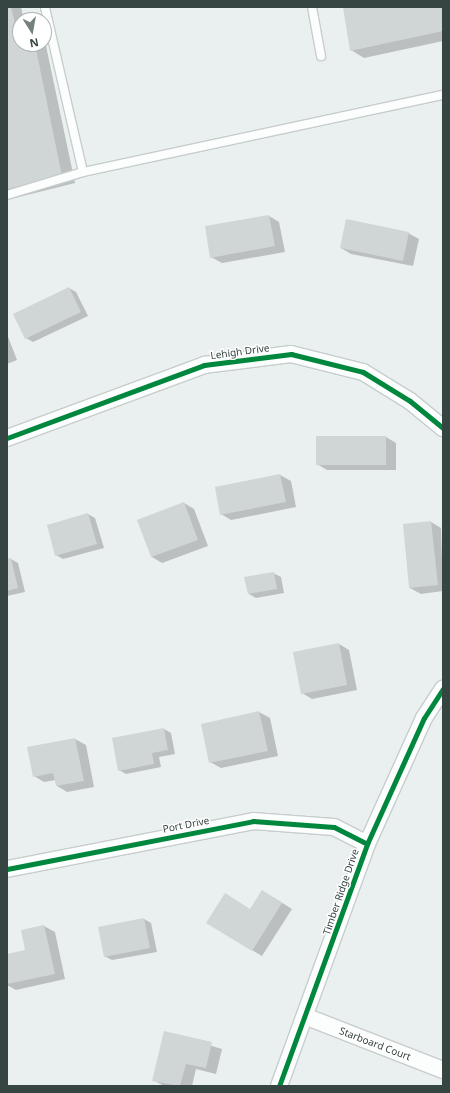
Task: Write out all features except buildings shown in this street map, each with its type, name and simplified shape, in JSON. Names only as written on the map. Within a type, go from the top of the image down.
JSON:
[{"type":"street","name":"Lehigh Drive","points":[[7,438],[204,365],[291,354],[363,372],[410,400],[443,428]]},
{"type":"street","name":"Timber Ridge Drive","points":[[279,1086],[307,1017],[367,844],[424,718],[443,689]]},
{"type":"street","name":"Port Drive","points":[[7,869],[252,821],[334,827],[367,844]]},
{"type":"street","name":"Starboard Court","points":[[307,1017],[443,1070]]},
{"type":"lane","points":[[45,7],[83,172]]},
{"type":"lane","points":[[312,7],[321,56]]},
{"type":"lane","points":[[7,195],[83,172],[443,95]]},
{"type":"cycle path","points":[[7,438],[204,365],[291,354],[363,372],[410,401],[443,428]]},
{"type":"cycle path","points":[[279,1086],[367,844],[424,718],[443,689]]},
{"type":"cycle path","points":[[7,869],[253,821],[334,827],[367,844]]}]
